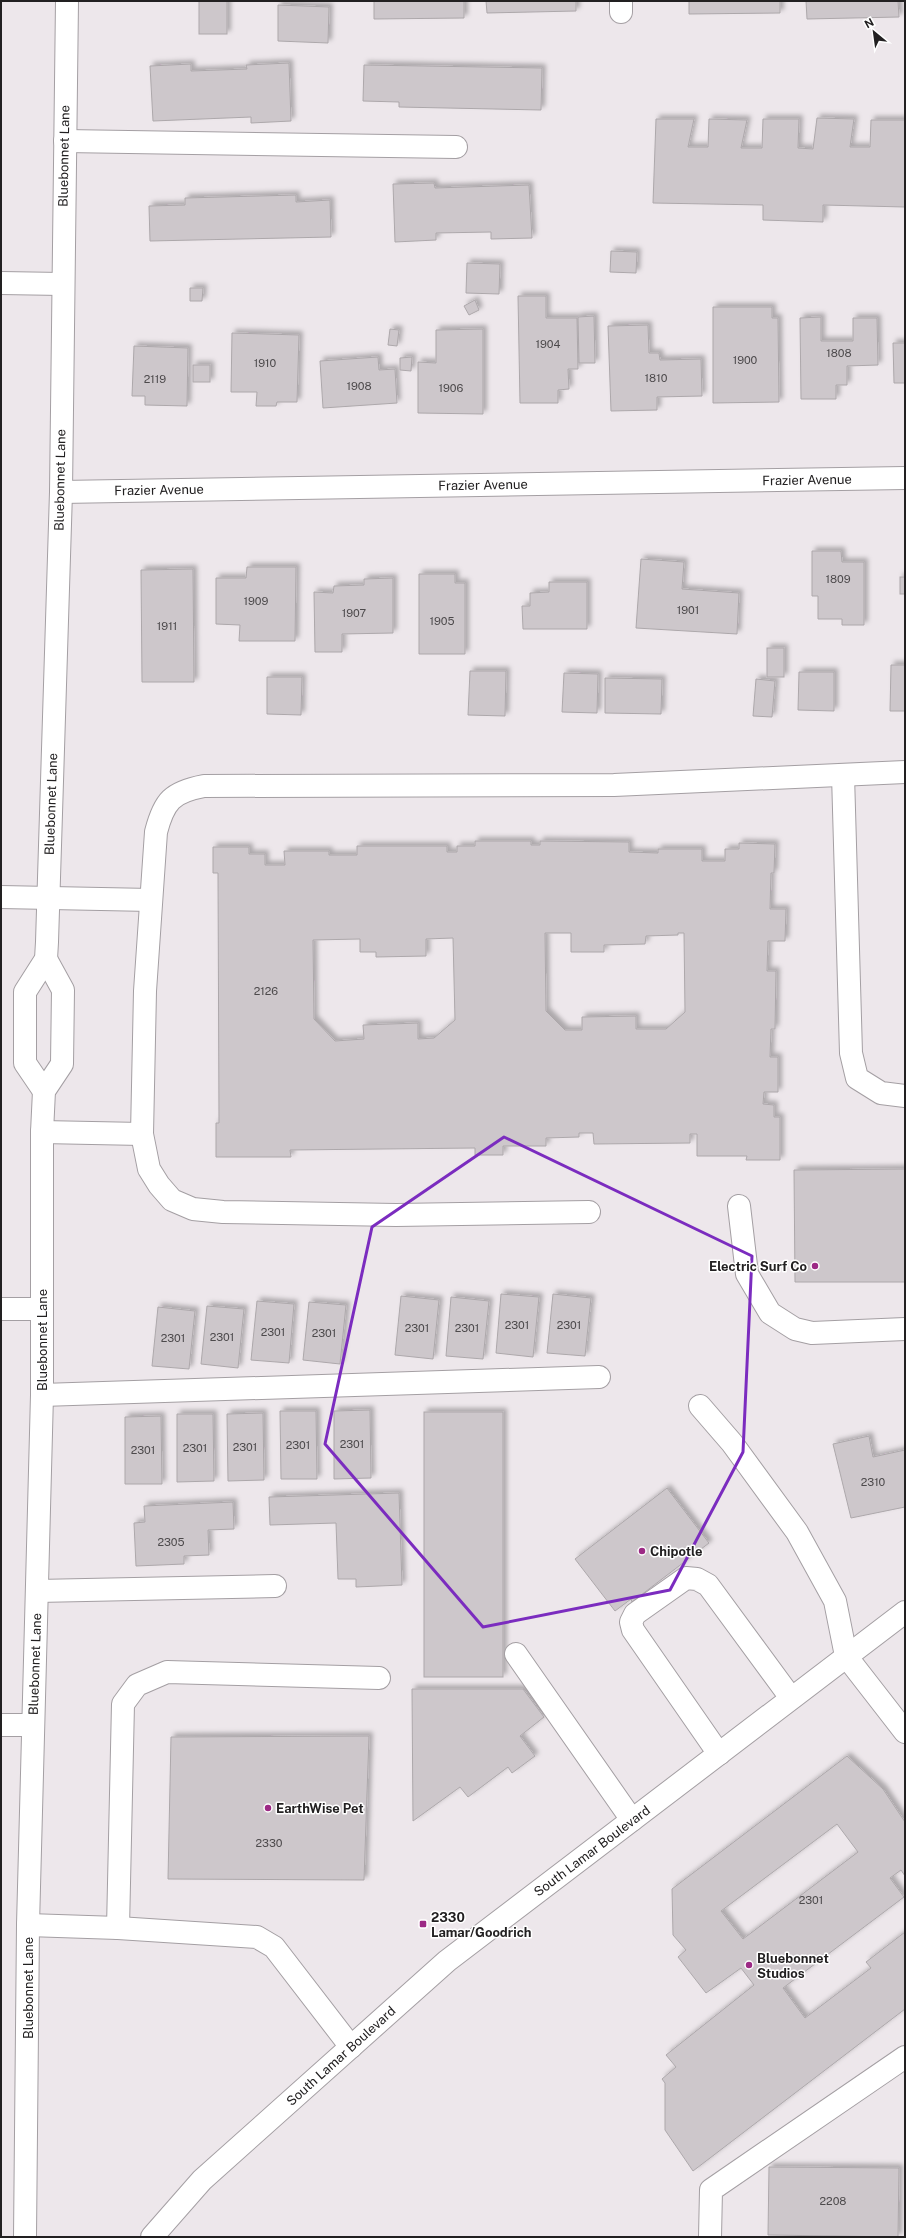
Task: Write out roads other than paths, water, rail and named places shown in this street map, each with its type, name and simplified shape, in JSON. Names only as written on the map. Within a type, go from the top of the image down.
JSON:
[{"type":"street","name":"Bluebonnet Lane","points":[[46,959],[61,492],[62,284],[67,1]]},
{"type":"street","points":[[65,140],[456,147]]},
{"type":"street","points":[[1,283],[62,284]]},
{"type":"street","name":"Frazier Avenue","points":[[61,492],[905,478]]},
{"type":"street","points":[[589,1212],[396,1215],[223,1212],[194,1209],[172,1200],[149,1170],[142,1134],[145,991],[156,832],[161,812],[175,795],[188,789],[204,786],[614,786],[905,772]]},
{"type":"street","points":[[843,775],[851,1053],[857,1078],[881,1093],[905,1096]]},
{"type":"street","points":[[1,897],[151,900]]},
{"type":"street","points":[[46,959],[63,990],[62,1064],[44,1091],[25,1063],[25,992],[46,959]]},
{"type":"street","name":"Bluebonnet Lane","points":[[25,2237],[28,1924],[42,1395],[42,1132],[44,1091]]},
{"type":"street","points":[[42,1132],[142,1134]]},
{"type":"street","points":[[739,1206],[747,1274],[770,1313],[795,1329],[812,1333],[905,1329]]},
{"type":"street","points":[[1,1309],[42,1309]]},
{"type":"street","points":[[42,1395],[599,1377]]},
{"type":"street","points":[[700,1406],[732,1443],[797,1532],[835,1601],[846,1656],[905,1732]]},
{"type":"street","points":[[718,1754],[633,1630],[631,1622],[635,1614],[686,1578],[697,1579],[708,1585],[791,1698]]},
{"type":"street","points":[[37,1591],[275,1586]]},
{"type":"street","name":"South Lamar Boulevard","points":[[152,2237],[202,2180],[447,1961],[905,1612]]},
{"type":"street","points":[[516,1654],[632,1820]]},
{"type":"street","points":[[118,1928],[123,1704],[136,1684],[167,1672],[379,1678]]},
{"type":"street","points":[[1,1725],[33,1725]]},
{"type":"street","points":[[28,1924],[257,1937],[274,1947],[351,2047]]},
{"type":"street","points":[[710,2237],[711,2190],[905,2058]]},
{"type":"place","name":"Electric Surf Co","points":[[815,1266]]},
{"type":"place","name":"Chipotle","points":[[642,1551]]},
{"type":"place","name":"EarthWise Pet","points":[[268,1808]]},
{"type":"place","name":"2330 Lamar/Goodrich","points":[[423,1924]]},
{"type":"place","name":"Bluebonnet Studios","points":[[749,1965]]}]
